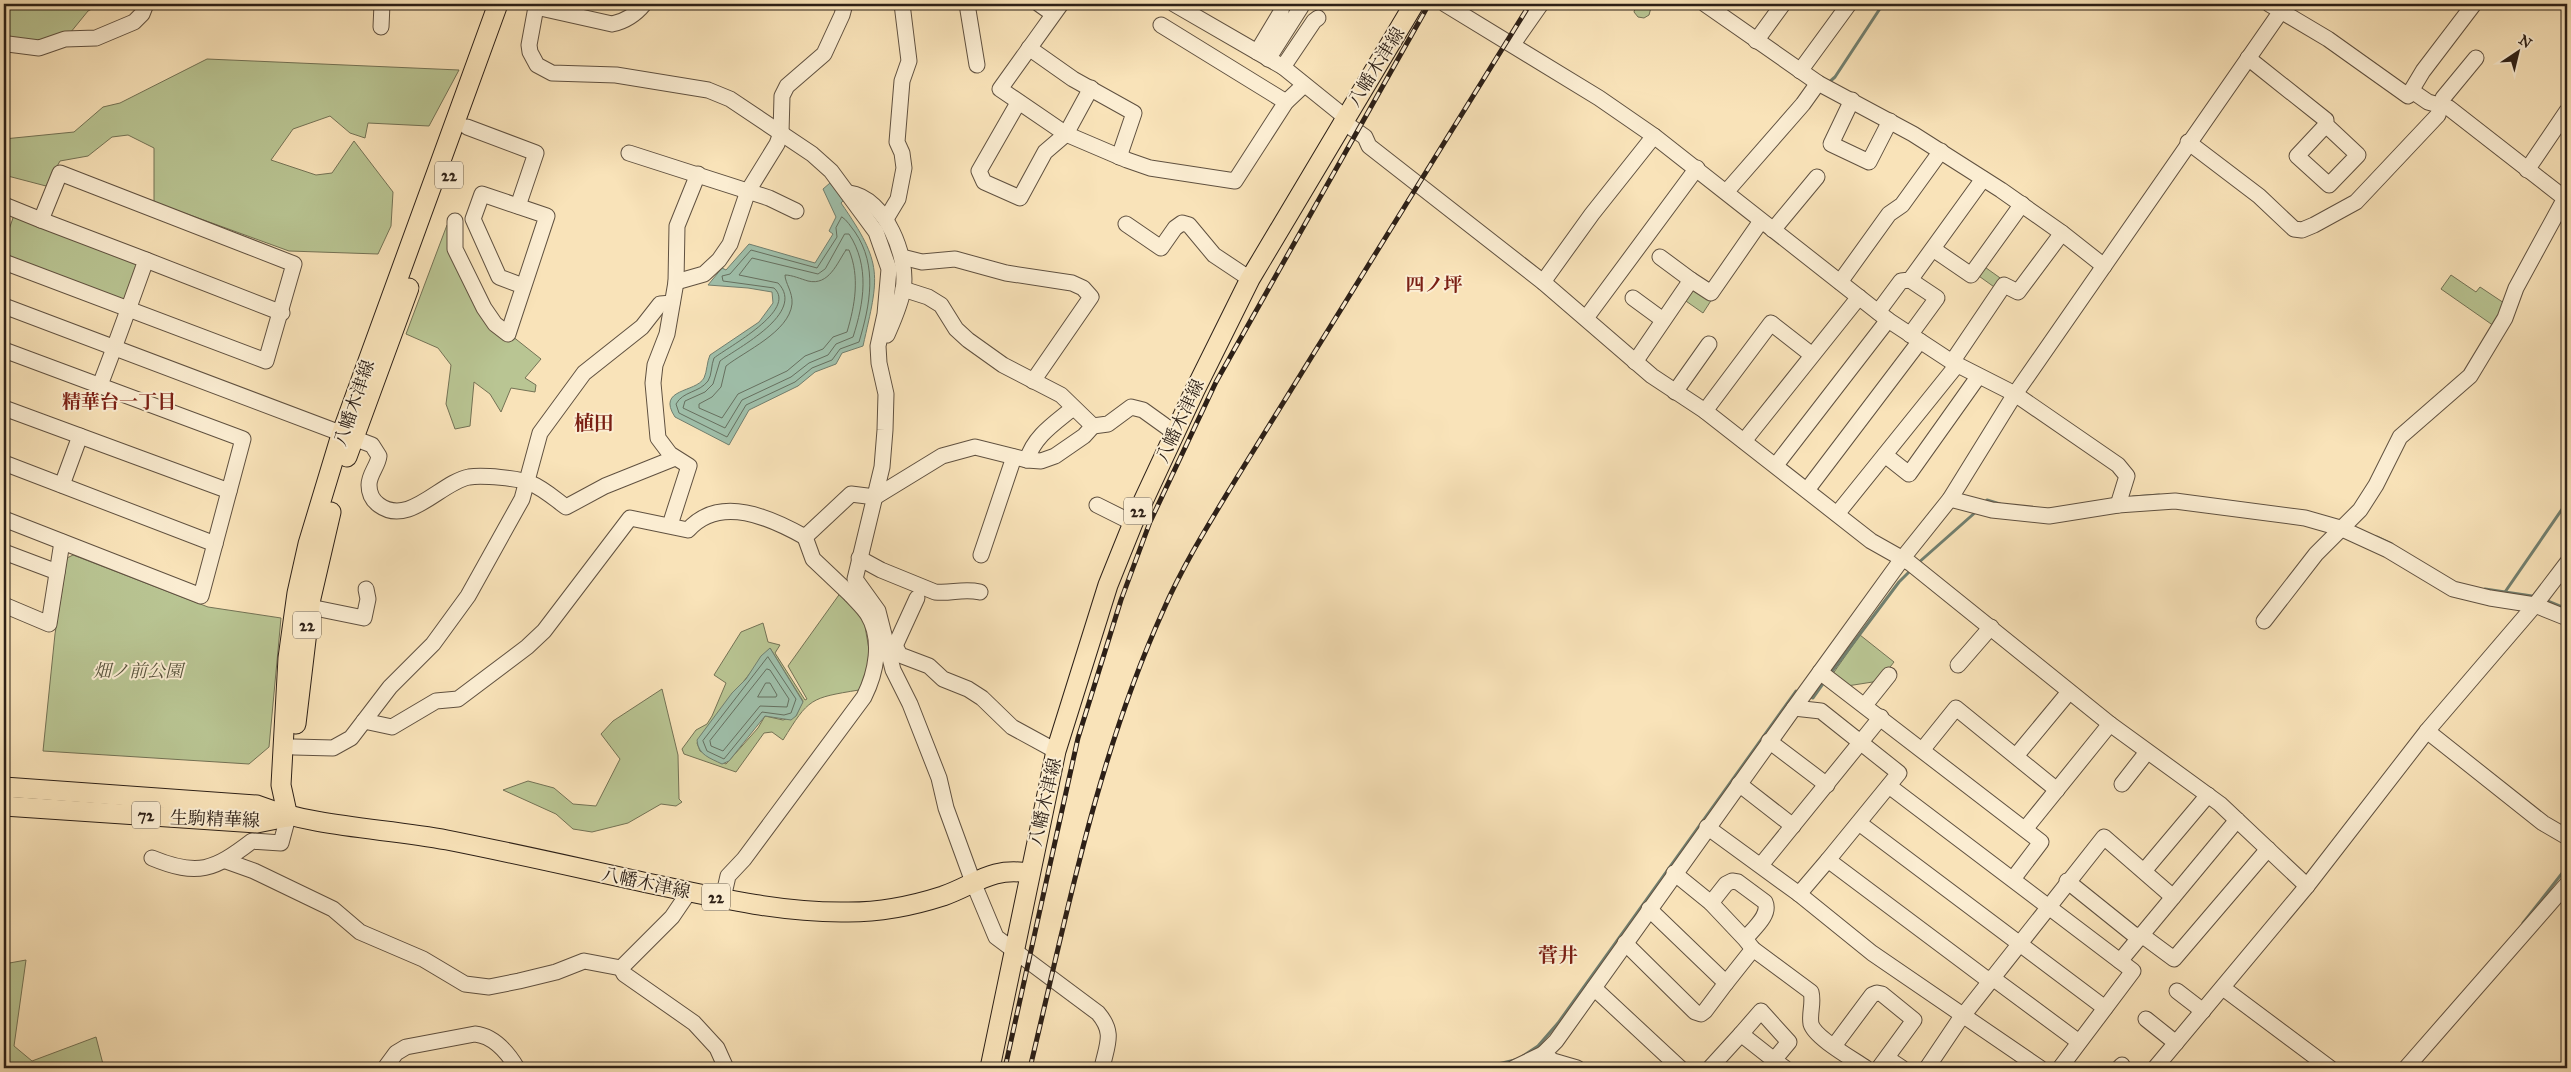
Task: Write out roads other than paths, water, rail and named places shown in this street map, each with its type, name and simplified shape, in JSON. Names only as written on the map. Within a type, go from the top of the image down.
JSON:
[{"type":"main road","name":"八幡木津線","points":[[288,817],[281,785],[289,649],[308,544],[498,4]]},
{"type":"main road","name":"八幡木津線","points":[[288,817],[310,607],[320,550],[347,436],[467,127],[511,4]]},
{"type":"main road","name":"八幡木津線","points":[[990,1068],[1029,873],[1056,751],[1105,594],[1133,523],[1250,279],[1414,4]]},
{"type":"main road","name":"生駒精華線","points":[[4,787],[257,805],[288,817]]},
{"type":"main road","name":"生駒精華線","points":[[4,806],[257,823],[288,817]]},
{"type":"main road","name":"八幡木津線","points":[[288,817],[446,840],[689,892],[793,910],[843,912],[901,906],[943,896],[995,873],[1010,870],[1029,873]]},
{"type":"street","points":[[4,46],[8,44],[39,48],[64,39],[96,38],[134,22],[142,14],[146,4]]},
{"type":"street","points":[[381,27],[382,4]]},
{"type":"street","points":[[644,4],[638,12],[624,21],[612,24],[535,5],[530,52],[537,65],[552,73],[616,76],[708,90],[730,99],[812,154],[850,193],[876,232],[889,270],[885,314],[878,346],[886,394],[882,467],[855,579],[856,591],[874,632],[876,661],[870,685],[864,697],[744,859],[728,876],[723,898]]},
{"type":"street","points":[[676,282],[704,274],[719,260],[735,234],[748,191],[781,133],[782,96],[787,86],[824,54],[847,4]]},
{"type":"street","points":[[886,219],[898,199],[904,168],[902,153],[897,142],[902,81],[909,62],[902,4]]},
{"type":"street","points":[[967,4],[977,65]]},
{"type":"street","points":[[1029,4],[1039,4],[1057,9],[1000,89],[1066,134],[1150,168],[1235,181],[1286,102],[1304,85]]},
{"type":"street","points":[[1174,4],[1283,68],[1365,137],[1369,146],[1543,282],[1635,362],[1675,392],[1705,411],[1871,541],[1910,563],[2110,724],[2208,795],[2307,886]]},
{"type":"street","points":[[1262,55],[1281,12],[1282,4]]},
{"type":"street","points":[[1445,4],[1599,98],[1654,136],[1883,316],[1915,338],[1954,364],[2015,394],[2118,465],[2128,476],[2118,505]]},
{"type":"street","points":[[1512,44],[1541,4]]},
{"type":"street","points":[[1756,41],[1783,4]]},
{"type":"street","points":[[1800,71],[1849,4]]},
{"type":"street","points":[[1514,1068],[1543,1054],[1556,1041],[1769,741],[1794,708],[1825,676],[1902,559],[1950,499],[2015,394],[2248,58],[2279,6],[2408,96],[2423,71],[2474,4]]},
{"type":"street","points":[[1709,5],[1756,41],[1818,83],[1890,121],[1941,151],[2022,204],[2104,266]]},
{"type":"street","points":[[1262,55],[1301,7]]},
{"type":"street","points":[[1283,68],[1314,21],[1318,18]]},
{"type":"street","points":[[1161,25],[1286,102]]},
{"type":"street","points":[[1204,50],[1218,30]]},
{"type":"street","points":[[1029,48],[1073,79],[1134,114],[1119,157]]},
{"type":"street","points":[[2248,58],[2326,120],[2326,126]]},
{"type":"street","points":[[2188,142],[2259,196],[2290,227],[2302,230],[2342,212],[2356,202],[2438,115],[2440,104],[2476,58]]},
{"type":"street","points":[[1727,192],[1797,111],[1818,83]]},
{"type":"street","points":[[1018,103],[979,171],[984,182],[1020,198],[1045,152],[1066,134],[1091,88]]},
{"type":"street","points":[[2264,621],[2316,554],[2360,510],[2380,478],[2400,437],[2470,376],[2504,318],[2516,288],[2567,199],[2449,108],[2428,102],[2412,91]]},
{"type":"street","points":[[1852,100],[1831,144],[1869,162],[1890,121]]},
{"type":"street","points":[[2527,170],[2567,111]]},
{"type":"street","points":[[467,127],[536,153],[518,206]]},
{"type":"street","points":[[1543,282],[1592,214],[1654,136]]},
{"type":"street","points":[[1840,282],[1889,214],[1902,205],[1941,151]]},
{"type":"street","points":[[629,153],[769,198],[796,210]]},
{"type":"street","points":[[1586,318],[1696,168]]},
{"type":"street","points":[[4,262],[266,361],[282,313],[294,264],[60,173],[41,220]]},
{"type":"street","points":[[670,525],[689,466],[675,458],[658,438],[654,383],[655,365],[667,334],[676,282],[677,226],[698,174]]},
{"type":"street","points":[[1660,257],[1711,293],[1767,226],[1817,176]]},
{"type":"street","points":[[1910,280],[1983,179]]},
{"type":"street","points":[[850,193],[858,194],[876,206],[886,219],[902,257],[903,289],[888,334],[878,346]]},
{"type":"street","points":[[455,221],[455,249],[484,308],[495,324],[508,334],[547,216],[482,194],[473,219],[499,277],[523,286]]},
{"type":"street","points":[[1933,249],[1971,276],[2022,204]]},
{"type":"street","points":[[4,206],[282,313]]},
{"type":"street","points":[[1126,224],[1161,248],[1175,228],[1182,223],[1189,225],[1214,255],[1250,279]]},
{"type":"street","points":[[1838,514],[1954,364],[2004,285],[2018,292],[2062,233]]},
{"type":"street","points":[[902,257],[922,262],[942,259],[960,260],[1006,273],[1072,283],[1083,288],[1091,297],[1034,381]]},
{"type":"street","points":[[100,385],[146,260]]},
{"type":"street","points":[[1635,362],[1692,280]]},
{"type":"street","points":[[1776,465],[1883,316],[1900,281],[1910,280],[1937,298],[1915,338],[1807,490]]},
{"type":"street","points":[[903,289],[928,297],[941,305],[956,329],[968,340],[1003,364],[1061,394],[1093,426]]},
{"type":"street","points":[[1744,441],[1859,297]]},
{"type":"street","points":[[1633,298],[1663,320]]},
{"type":"street","points":[[294,747],[333,748],[351,738],[390,687],[433,644],[468,596],[514,514],[527,482],[540,433],[584,373],[642,327],[660,304],[672,303]]},
{"type":"street","points":[[4,306],[372,445],[377,449],[378,460],[369,481],[370,492],[378,504],[388,510],[399,510],[416,506],[467,478],[479,476],[527,482],[566,506],[605,486],[675,458]]},
{"type":"street","points":[[1705,411],[1771,323],[1812,355]]},
{"type":"street","points":[[1675,392],[1709,344]]},
{"type":"street","points":[[4,350],[243,439],[202,596],[4,519]]},
{"type":"street","points":[[1884,455],[1909,474],[1978,377]]},
{"type":"street","points":[[806,536],[852,494],[875,497],[942,456],[975,447],[986,448],[1021,459],[1041,461],[1055,456],[1084,436],[1093,426],[1108,424],[1131,407],[1143,410],[1175,433]]},
{"type":"street","points":[[4,408],[230,491]]},
{"type":"street","points":[[981,555],[1021,459],[1037,439],[1073,408]]},
{"type":"street","points":[[62,485],[80,436]]},
{"type":"street","points":[[4,462],[215,544]]},
{"type":"street","points":[[1950,499],[1992,510],[2049,516],[2118,505],[2175,501],[2305,518],[2340,528],[2388,550],[2454,589],[2490,598],[2535,605],[2567,618]]},
{"type":"street","points":[[1097,505],[1133,523]]},
{"type":"street","points":[[364,722],[392,727],[436,701],[458,699],[527,647],[544,631],[630,518],[688,530],[695,523],[715,513],[740,512],[772,520],[806,536],[813,559],[856,591],[878,611],[890,645],[893,670],[910,704],[939,778],[946,808],[973,882],[996,937],[1013,952],[1098,1013],[1108,1024],[1108,1041],[1102,1068]]},
{"type":"street","points":[[4,605],[49,624],[62,542]]},
{"type":"street","points":[[4,552],[57,572]]},
{"type":"street","points":[[859,558],[881,570],[935,592],[944,593],[966,589],[980,592]]},
{"type":"street","points":[[2155,1068],[2307,886],[2427,731],[2535,605],[2567,564]]},
{"type":"street","points":[[310,607],[364,618],[368,599],[366,589]]},
{"type":"street","points":[[890,645],[917,598]]},
{"type":"street","points":[[1958,665],[1991,627]]},
{"type":"street","points":[[890,645],[900,655],[930,666],[943,679],[968,689],[982,698],[1012,727],[1056,751]]},
{"type":"street","points":[[1865,705],[1889,675]]},
{"type":"street","points":[[1825,676],[2026,828],[2041,842],[2012,879]]},
{"type":"street","points":[[2016,756],[2069,692]]},
{"type":"street","points":[[1794,708],[1821,711],[1899,773],[1799,894]]},
{"type":"street","points":[[1923,749],[1956,708],[2057,790]]},
{"type":"street","points":[[1761,865],[1881,717]]},
{"type":"street","points":[[2026,828],[2110,724]]},
{"type":"street","points":[[2427,731],[2543,822],[2567,837]]},
{"type":"street","points":[[1769,741],[1826,785]]},
{"type":"street","points":[[2122,784],[2147,752]]},
{"type":"street","points":[[1739,784],[1793,826]]},
{"type":"street","points":[[1889,786],[2133,971],[2060,1068]]},
{"type":"street","points":[[2144,871],[2208,795]]},
{"type":"street","points":[[152,858],[176,868],[211,868],[226,862],[252,841],[282,843],[288,817]]},
{"type":"street","points":[[2120,961],[2237,820]]},
{"type":"street","points":[[1859,823],[2105,1008]]},
{"type":"street","points":[[1707,827],[1799,894],[1857,942],[2040,1068]]},
{"type":"street","points":[[1928,1068],[1963,1016],[2018,943],[2104,836],[2173,897]]},
{"type":"street","points":[[2068,881],[2134,934],[2174,959],[2268,849]]},
{"type":"street","points":[[1828,860],[1984,977],[1991,979],[2079,1042]]},
{"type":"street","points":[[226,862],[254,872],[333,909],[360,932],[423,959],[465,984],[488,987],[556,972],[584,960],[621,968]]},
{"type":"street","points":[[1674,874],[1711,903],[1749,944],[1811,992],[1813,999],[1810,1021],[1812,1028],[1866,1068]]},
{"type":"street","points":[[1625,943],[1695,1012],[1700,1014],[1726,983],[1766,914],[1767,907],[1765,902],[1738,882],[1732,881],[1726,884],[1711,903]]},
{"type":"street","points":[[2406,1068],[2567,884]]},
{"type":"street","points":[[621,968],[672,917],[689,892]]},
{"type":"street","points":[[1649,909],[1726,983]]},
{"type":"street","points":[[621,968],[624,974],[698,1027],[717,1048],[726,1068]]},
{"type":"street","points":[[1594,988],[1680,1068]]},
{"type":"street","points":[[2223,988],[2330,1068]]},
{"type":"street","points":[[2177,991],[2203,1011]]},
{"type":"street","points":[[1834,1046],[1872,995],[1877,993],[1896,1004],[1914,1020],[1883,1063],[1902,1068]]},
{"type":"street","points":[[1710,1068],[1761,1011],[1789,1042],[1780,1064],[1741,1034]]},
{"type":"street","points":[[2146,1019],[2176,1043]]},
{"type":"street","points":[[384,1068],[396,1053],[406,1047],[475,1034],[484,1035],[494,1041],[517,1068]]},
{"type":"street","points":[[1543,1054],[1553,1061],[1577,1068]]},
{"type":"water","points":[[830,183],[844,200],[841,203],[865,242],[874,271],[872,302],[863,346],[842,353],[836,364],[815,372],[798,386],[749,410],[729,445],[675,417],[670,408],[670,401],[679,392],[700,383],[706,373],[710,355],[759,322],[773,303],[772,292],[708,285],[722,268],[726,270],[749,244],[815,263],[833,234],[829,231],[836,217],[823,189]]},
{"type":"water","points":[[770,648],[803,702],[796,716],[791,720],[765,716],[729,761],[722,764],[709,758],[702,753],[697,740],[732,693],[746,679],[761,656]]},
{"type":"waterway","points":[[1827,84],[1835,77],[1883,4]]},
{"type":"waterway","points":[[2133,497],[2159,495]]},
{"type":"waterway","points":[[1984,504],[1987,500],[2000,504]]},
{"type":"waterway","points":[[2505,592],[2567,502]]},
{"type":"waterway","points":[[1917,564],[1978,510]]},
{"type":"waterway","points":[[2377,537],[2392,544]]},
{"type":"waterway","points":[[1830,674],[1899,582],[1911,570]]},
{"type":"waterway","points":[[2485,589],[2532,596]]},
{"type":"waterway","points":[[2545,600],[2567,609]]},
{"type":"waterway","points":[[1808,696],[1813,698],[1825,681]]},
{"type":"waterway","points":[[1523,1056],[1538,1046],[1558,1023],[1796,691],[1800,693]]},
{"type":"waterway","points":[[2523,923],[2567,867]]},
{"type":"waterway","points":[[1481,1068],[1515,1060]]},
{"type":"railway","points":[[1005,1068],[1078,738],[1121,600],[1150,522],[1216,382],[1429,4]]},
{"type":"railway","points":[[1030,1068],[1071,894],[1102,779],[1140,666],[1163,611],[1197,544],[1236,479],[1530,4]]},
{"type":"district","name":"四ノ坪","points":[[1434,284]]},
{"type":"district","name":"精華台一丁目","points":[[119,401]]},
{"type":"district","name":"植田","points":[[594,423]]},
{"type":"district","name":"菅井","points":[[1558,955]]},
{"type":"park label","name":"畑ノ前公園","points":[[138,671]]}]
